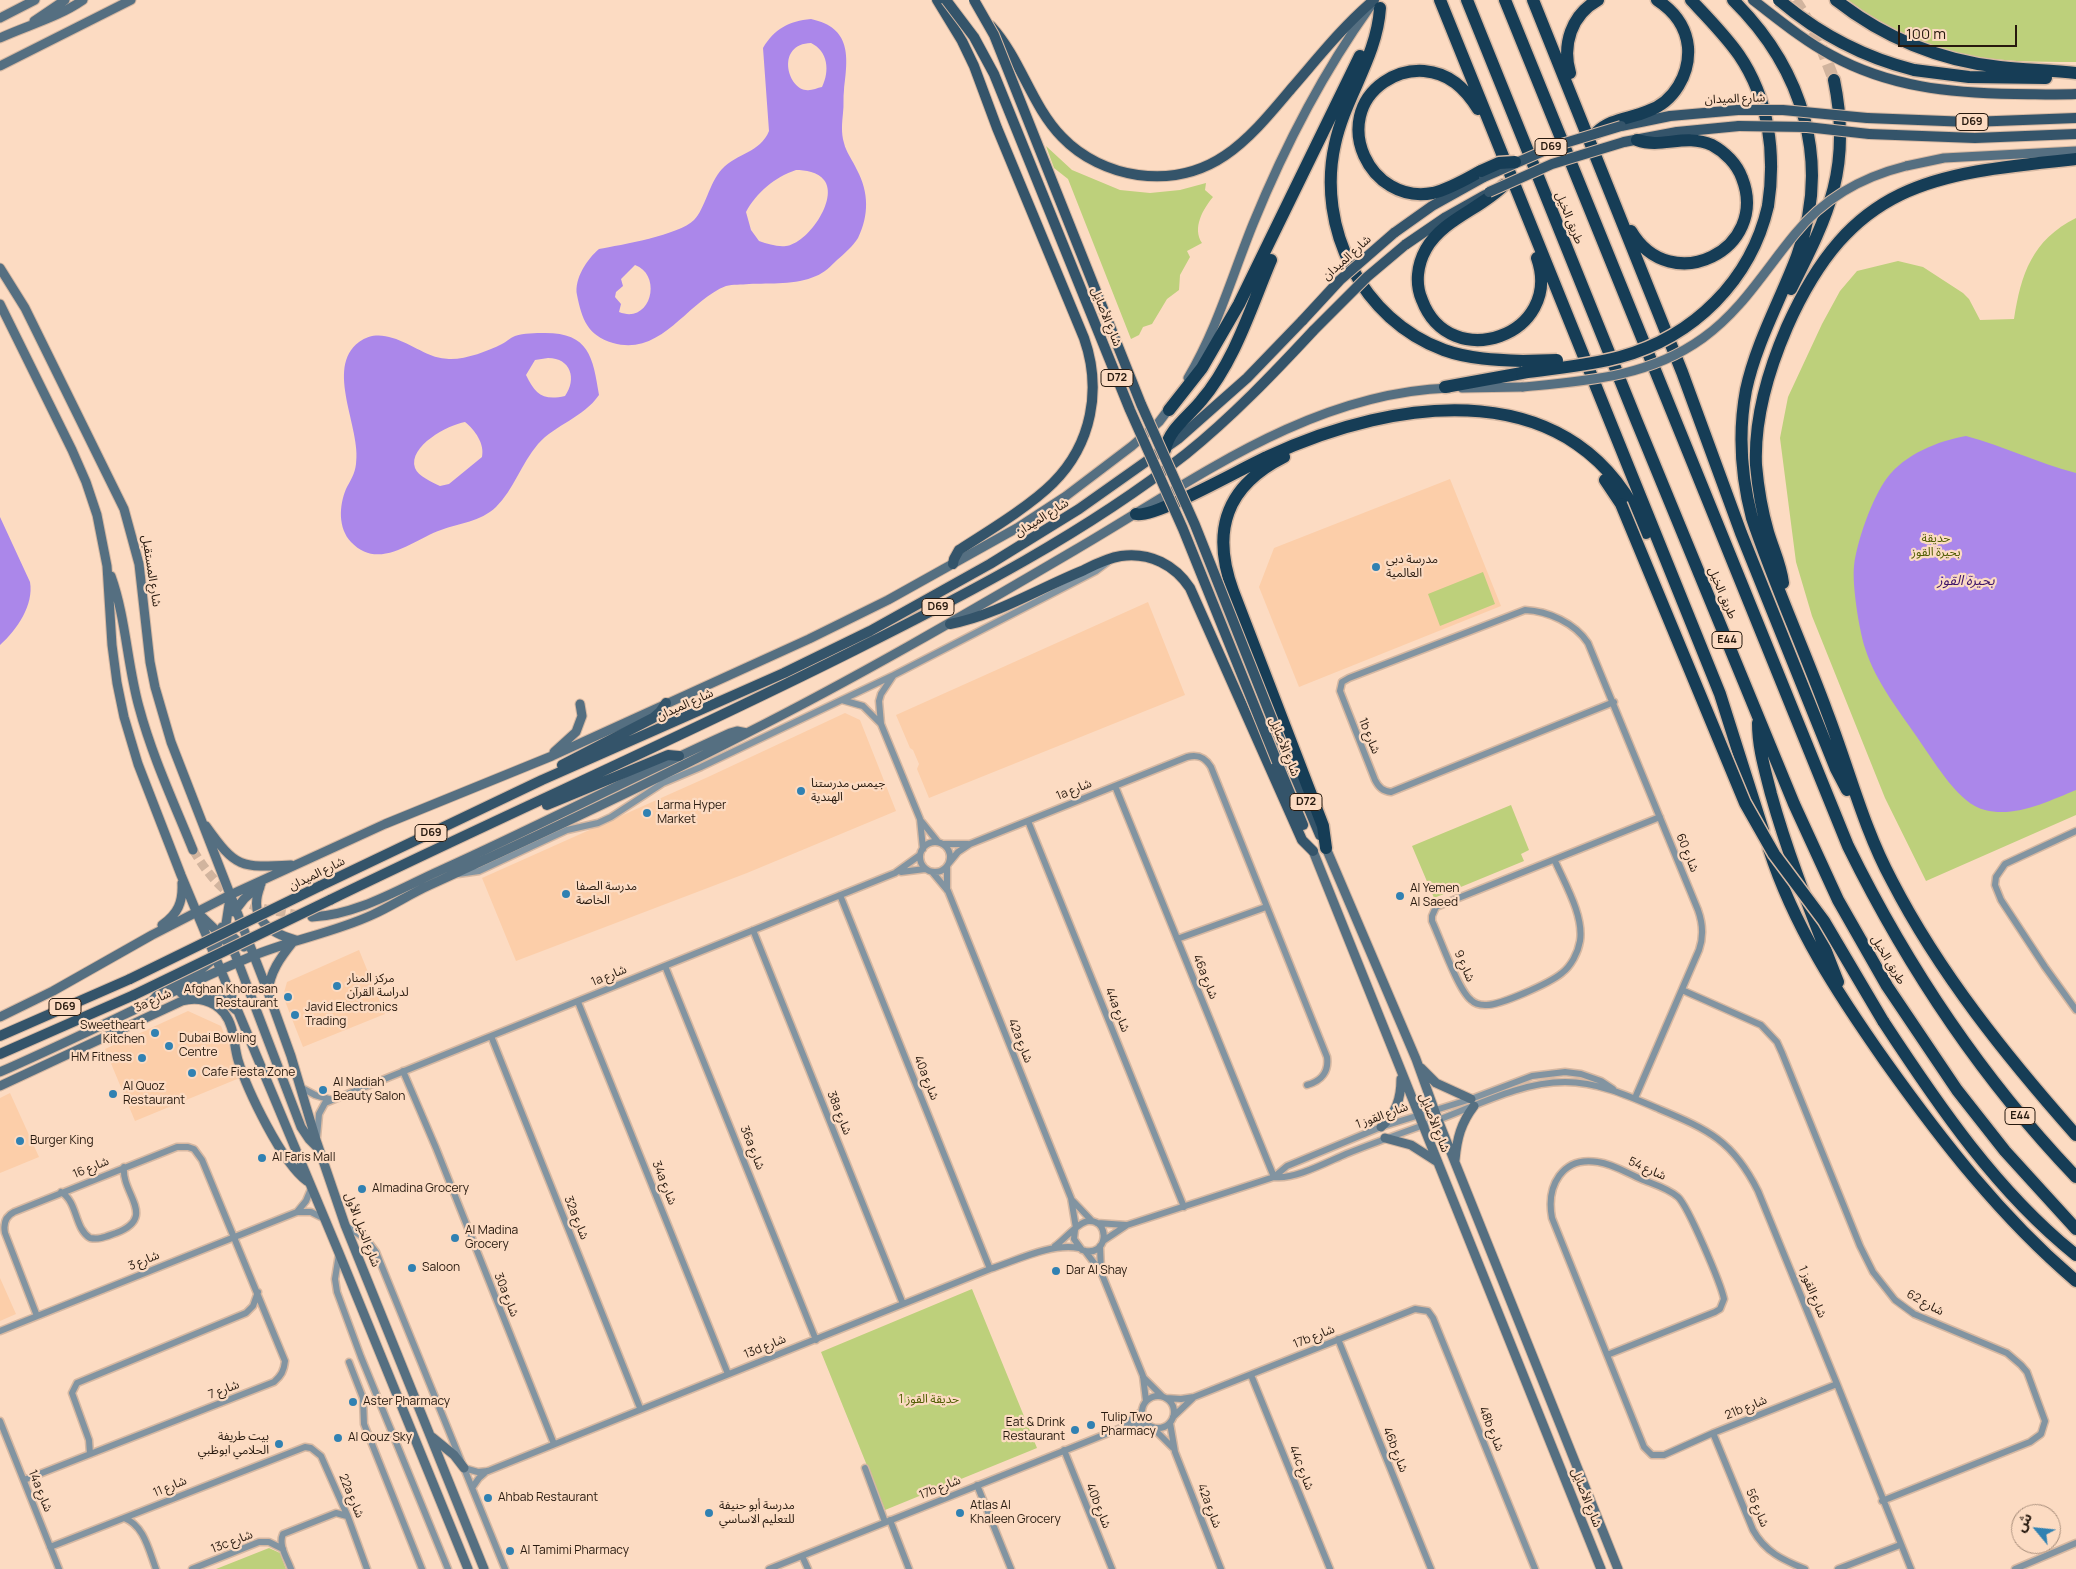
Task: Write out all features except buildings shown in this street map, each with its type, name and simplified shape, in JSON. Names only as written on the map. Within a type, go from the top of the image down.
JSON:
[{"type":"highway","points":[[1440,0],[1717,686],[1737,743],[1772,858],[1788,900],[1807,940],[1847,1007],[1925,1118],[1980,1186],[2025,1235],[2076,1281]]},
{"type":"highway","name":"طريق الخيل","points":[[1467,0],[1633,412],[1822,868],[1887,986],[1938,1064],[2028,1177],[2076,1229]]},
{"type":"highway","name":"طريق الخيل","points":[[1505,0],[1848,846],[1871,893],[1898,938],[1970,1049],[2015,1110],[2076,1177]]},
{"type":"highway","points":[[1533,0],[1578,107],[1612,199],[1692,398],[1738,524],[1836,769],[1860,811]]},
{"type":"highway","points":[[1578,107],[1576,91],[1568,66],[1568,41],[1577,19],[1588,7],[1598,0]]},
{"type":"highway","points":[[1596,133],[1604,126],[1620,123],[1662,105],[1672,94],[1684,74],[1688,59],[1686,35],[1674,14],[1657,0]]},
{"type":"highway","points":[[1444,387],[1522,367],[1594,363],[1623,356],[1650,346],[1688,325],[1731,286],[1747,261],[1760,234],[1768,206],[1772,177],[1771,148],[1767,120],[1758,93],[1740,57],[1692,0]]},
{"type":"highway","points":[[1733,0],[1753,20],[1771,44],[1787,72],[1804,116],[1810,148],[1812,188],[1802,243],[1756,356],[1747,389],[1742,423],[1743,472],[1752,518],[1826,709],[1860,811],[1892,882],[1936,956],[2001,1045],[2076,1135]]},
{"type":"highway","points":[[1779,0],[1817,29],[1849,48],[1883,62],[1914,70],[1945,75],[1993,78],[2076,74]]},
{"type":"highway","points":[[1836,0],[1882,31],[1936,54],[2000,67],[2076,74]]},
{"type":"highway","points":[[1378,2],[1378,26],[1373,44],[1341,121],[1332,160],[1332,202],[1337,232],[1347,259],[1360,283],[1376,304],[1396,322],[1419,338],[1444,350],[1522,367]]},
{"type":"highway","points":[[1169,410],[1192,383],[1212,354],[1252,279],[1366,43],[1378,2]]},
{"type":"highway","points":[[1501,152],[1470,96],[1459,84],[1444,76],[1420,71],[1396,75],[1381,84],[1365,103],[1358,128],[1362,153],[1370,168],[1389,185],[1414,194],[1431,193],[1448,188],[1483,174],[1499,163],[1515,162]]},
{"type":"highway","points":[[1756,356],[1814,245],[1830,206],[1836,178],[1840,142],[1839,109],[1834,80]]},
{"type":"highway","points":[[1612,199],[1640,245],[1659,258],[1674,263],[1699,262],[1715,256],[1728,246],[1742,225],[1746,208],[1744,183],[1737,168],[1726,155],[1712,146],[1696,141],[1680,139],[1652,143],[1630,141]]},
{"type":"highway","points":[[1783,598],[1781,571],[1760,499],[1756,466],[1757,432],[1763,396],[1774,359],[1794,313],[1821,263],[1839,240],[1859,221],[1880,205],[1919,186],[1964,173],[2076,159]]},
{"type":"highway","points":[[1504,185],[1436,236],[1426,249],[1418,273],[1421,298],[1433,320],[1453,335],[1470,340],[1494,339],[1510,332],[1524,322],[1537,301],[1541,285],[1540,268],[1522,218],[1520,198]]},
{"type":"highway","points":[[1165,450],[1172,432],[1210,390],[1226,364],[1272,258],[1279,236],[1278,226]]},
{"type":"highway","points":[[1136,514],[1148,514],[1196,493],[1266,457],[1311,438],[1370,420],[1434,410],[1477,410],[1523,420],[1556,432],[1582,448],[1607,470],[1625,493],[1641,520],[1691,643],[1737,743]]},
{"type":"highway","points":[[1523,420],[1567,444],[1588,461],[1606,481],[1621,504],[1636,534],[1745,803],[1774,854],[1824,921],[1883,1021],[1936,1098],[1982,1159],[2027,1210],[2076,1255]]},
{"type":"highway","points":[[1311,438],[1295,452],[1263,469],[1244,486],[1236,497],[1226,521],[1222,544],[1228,576],[1323,826],[1319,849]]},
{"type":"highway","points":[[1758,715],[1760,752],[1784,837],[1805,900],[1847,1007]]},
{"type":"main road","points":[[0,18],[35,0]]},
{"type":"main road","points":[[0,38],[65,0]]},
{"type":"main road","points":[[20,28],[55,16],[83,0]]},
{"type":"main road","points":[[0,66],[131,0]]},
{"type":"main road","points":[[937,0],[955,28],[971,60],[1084,338],[1090,357],[1094,388],[1090,418],[1085,432],[1072,460],[1063,472],[1042,494],[959,550],[953,564]]},
{"type":"main road","name":"شارع الأصايل","points":[[946,0],[974,37],[994,74],[1126,401],[1183,529],[1277,762],[1416,1059],[1434,1110],[1618,1569]]},
{"type":"main road","name":"شارع الأصايل","points":[[974,0],[987,20],[1141,404],[1195,525],[1287,757],[1401,1073],[1601,1569]]},
{"type":"main road","points":[[1753,0],[1814,46],[1845,63],[1877,76],[1910,85],[1963,93],[2076,94]]},
{"type":"main road","points":[[987,20],[1012,55],[1047,119],[1064,139],[1084,155],[1107,167],[1132,174],[1158,176],[1196,170],[1220,159],[1241,145],[1260,126],[1340,32],[1378,2]]},
{"type":"main road","points":[[0,1018],[85,974],[152,935],[230,895],[385,824],[552,756],[809,639],[888,600],[1017,528],[1088,481],[1146,434],[1169,410],[1207,344],[1264,198],[1299,124],[1336,59],[1378,2]]},
{"type":"main road","name":"شارع الميدان","points":[[1620,123],[1738,110],[1783,110],[1867,118],[1970,122],[2076,118]]},
{"type":"main road","name":"D69","points":[[1504,185],[1560,161],[1630,141],[1699,129],[1739,126],[1792,126],[1869,134],[1966,138],[2076,134]]},
{"type":"main road","name":"D69","points":[[1515,162],[1555,146],[1596,133]]},
{"type":"main road","points":[[0,1082],[3,1071],[221,970],[253,956],[335,930],[374,914],[427,886],[624,796],[852,679],[950,624],[1136,514],[1207,469],[1294,426],[1329,412],[1374,399],[1444,387],[1523,387],[1595,380],[1628,374],[1659,363],[1689,348],[1716,328],[1740,306],[1794,234],[1825,204],[1862,181],[1906,166],[1944,158],[2076,151]]},
{"type":"main road","name":"شارع الميدان","points":[[0,1036],[130,979],[542,780],[753,688],[870,631],[1020,546],[1080,509],[1165,450],[1247,378],[1340,280],[1394,233],[1432,206],[1483,174]]},
{"type":"main road","name":"شارع الميدان","points":[[0,1054],[134,995],[787,684],[947,603],[1056,543],[1186,454],[1252,393],[1367,276],[1405,245],[1446,217],[1490,195]]},
{"type":"main road","name":"شارع المستقبل","points":[[0,268],[25,308],[124,509],[131,527],[139,564],[150,662],[155,687],[171,742],[230,895]]},
{"type":"main road","points":[[0,304],[79,466],[97,515],[107,566],[112,645],[124,717],[138,764],[181,875],[200,910],[214,954],[339,1253],[466,1567]]},
{"type":"main road","points":[[950,624],[981,616],[1112,558],[1132,556],[1151,558],[1170,567],[1190,588],[1302,840],[1319,849]]},
{"type":"main road","points":[[107,566],[117,595],[131,674],[144,723],[193,850]]},
{"type":"main road","points":[[542,780],[549,773],[653,718],[666,703]]},
{"type":"main road","points":[[552,756],[555,749],[571,738],[576,732],[582,716],[580,704]]},
{"type":"main road","points":[[312,917],[337,914],[358,908],[730,733],[748,733]]},
{"type":"main road","points":[[515,813],[529,812],[668,755],[679,756]]},
{"type":"main road","points":[[198,813],[225,852],[243,864],[259,867],[296,865]]},
{"type":"main road","points":[[152,935],[177,911],[182,897],[181,875]]},
{"type":"main road","points":[[264,880],[257,900],[261,920],[276,934],[295,942]]},
{"type":"main road","points":[[152,1002],[160,992],[202,969],[210,962],[235,910],[264,880]]},
{"type":"main road","points":[[221,970],[230,895]]},
{"type":"main road","name":"شارع الخيل الأول","points":[[230,895],[268,992],[346,1225],[484,1569]]},
{"type":"main road","points":[[200,910],[224,934],[253,956]]},
{"type":"main road","points":[[224,934],[239,962],[301,1127],[308,1139],[318,1144]]},
{"type":"main road","points":[[268,992],[272,972],[295,942]]},
{"type":"main road","points":[[152,1002],[164,1001],[185,992],[201,991],[217,995],[240,1015]]},
{"type":"main road","name":"3a شارع","points":[[0,1086],[188,1000],[206,1001],[218,1008],[227,1018],[235,1041],[239,1064],[260,1110],[288,1163],[310,1186]]},
{"type":"main road","points":[[235,1041],[240,1015]]},
{"type":"main road","points":[[1416,1059],[1428,1076],[1436,1083],[1473,1103],[1461,1127],[1456,1144],[1455,1163]]},
{"type":"main road","points":[[1381,1127],[1393,1114],[1399,1101],[1401,1073]]},
{"type":"main road","points":[[1385,1138],[1411,1145],[1437,1162]]},
{"type":"main road","points":[[431,1436],[454,1455],[464,1468]]},
{"type":"street","points":[[456,874],[479,871],[567,830],[604,821],[663,783],[702,767],[894,675],[1096,571],[1112,558]]},
{"type":"street","name":"1b شارع","points":[[1568,624],[1536,610],[1525,610],[1345,679],[1340,686],[1341,695],[1378,786],[1384,791],[1398,791],[1614,702]]},
{"type":"street","name":"شارع 60","points":[[1568,624],[1583,635],[1588,642],[1698,910],[1702,926],[1702,942],[1635,1098]]},
{"type":"street","points":[[894,675],[879,701],[881,724],[920,819],[948,850],[948,865],[943,871],[933,873],[925,869],[920,860],[920,819]]},
{"type":"street","points":[[841,700],[863,706],[881,724]]},
{"type":"street","name":"1a شارع","points":[[948,865],[958,852],[970,844],[1194,755],[1202,756],[1211,767],[1266,908]]},
{"type":"street","name":"46a شارع","points":[[1115,786],[1274,1177]]},
{"type":"street","name":"شارع 9","points":[[1555,861],[1578,917],[1580,929],[1577,952],[1571,964],[1552,980],[1513,997],[1493,1005],[1476,1003],[1464,992],[1432,921],[1434,911],[1442,904],[1555,861],[1660,817]]},
{"type":"street","name":"44a شارع","points":[[1028,821],[1184,1207]]},
{"type":"street","points":[[2076,832],[2005,864],[1996,877],[1995,885],[2001,900],[2076,1010]]},
{"type":"street","points":[[921,852],[930,843],[940,843]]},
{"type":"street","name":"1a شارع","points":[[940,843],[970,844]]},
{"type":"street","name":"1a شارع","points":[[895,873],[921,852]]},
{"type":"street","name":"42a شارع","points":[[948,865],[948,892]]},
{"type":"street","name":"1a شارع","points":[[332,1100],[895,873],[925,869]]},
{"type":"street","name":"42a شارع","points":[[933,873],[948,892],[1071,1198],[1076,1229]]},
{"type":"street","name":"40a شارع","points":[[840,895],[990,1269]]},
{"type":"street","points":[[1177,939],[1266,908],[1327,1056],[1328,1063],[1323,1076],[1308,1085]]},
{"type":"street","name":"38a شارع","points":[[753,930],[903,1304]]},
{"type":"street","name":"36a شارع","points":[[665,966],[816,1340]]},
{"type":"street","name":"شارع 62","points":[[1682,990],[1761,1025],[1777,1042],[1860,1246],[1879,1282],[1895,1300],[1914,1314],[1998,1349],[2014,1358],[2026,1372],[2043,1414],[2044,1428],[2036,1438],[1882,1501]]},
{"type":"street","name":"34a شارع","points":[[578,1002],[728,1374]]},
{"type":"street","name":"32a شارع","points":[[491,1036],[640,1408]]},
{"type":"street","name":"30a شارع","points":[[403,1072],[436,1148],[554,1444]]},
{"type":"street","name":"شارع القوز 1","points":[[1102,1244],[1127,1225],[1274,1177],[1292,1176],[1385,1138],[1438,1120],[1517,1080],[1550,1073],[1581,1074],[1601,1081],[1615,1091]]},
{"type":"street","name":"شارع القوز 1","points":[[1274,1177],[1287,1166],[1381,1127],[1434,1110],[1473,1103],[1553,1083],[1580,1083],[1615,1091],[1702,1128],[1727,1146],[1738,1157],[1758,1191],[1910,1569]]},
{"type":"street","points":[[300,1087],[315,1095],[332,1100]]},
{"type":"street","points":[[318,1144],[318,1119],[321,1108],[325,1103],[332,1100]]},
{"type":"street","name":"شارع 16","points":[[37,1316],[5,1232],[4,1223],[10,1214],[61,1192],[177,1147],[182,1146],[194,1149],[202,1160],[234,1237]]},
{"type":"street","name":"شارع 54","points":[[1607,1355],[1715,1312],[1724,1299],[1686,1207],[1678,1197],[1606,1164],[1588,1160],[1577,1162],[1566,1168],[1557,1179],[1550,1205],[1552,1218],[1607,1355],[1644,1447],[1652,1455],[1664,1455]]},
{"type":"street","points":[[61,1192],[68,1198],[83,1232],[90,1238],[100,1239],[124,1230],[133,1223],[137,1213],[124,1176],[124,1167]]},
{"type":"street","points":[[297,1212],[306,1201],[310,1186]]},
{"type":"street","name":"42a شارع","points":[[1071,1198],[1095,1222]]},
{"type":"street","points":[[297,1212],[311,1212],[323,1218]]},
{"type":"street","name":"شارع 3","points":[[0,1331],[297,1212]]},
{"type":"street","points":[[1101,1272],[1104,1233],[1095,1222],[1083,1222],[1076,1229],[1074,1240],[1101,1272],[1142,1376],[1146,1401],[1142,1411],[1143,1419],[1150,1426],[1159,1428],[1172,1420],[1173,1406],[1142,1376]]},
{"type":"street","name":"شارع القوز 1","points":[[1095,1222],[1127,1225]]},
{"type":"street","points":[[346,1225],[367,1240],[376,1252],[505,1569]]},
{"type":"street","name":"13d شارع","points":[[1052,1248],[1076,1229]]},
{"type":"street","name":"شارع 7","points":[[24,1480],[274,1382],[280,1377],[284,1370],[285,1361],[234,1237]]},
{"type":"street","points":[[1082,1249],[1093,1251],[1102,1244]]},
{"type":"street","name":"13d شارع","points":[[472,1488],[479,1478],[488,1471],[640,1408],[816,1340],[990,1269],[1052,1248],[1065,1246],[1082,1249]]},
{"type":"street","points":[[339,1253],[335,1279],[337,1292],[361,1357],[448,1569]]},
{"type":"street","points":[[90,1454],[89,1440],[72,1393],[77,1383],[246,1313],[254,1306],[258,1292]]},
{"type":"street","name":"17b شارع","points":[[1164,1397],[1194,1398],[1415,1309]]},
{"type":"street","name":"48b شارع","points":[[1415,1309],[1428,1311],[1433,1318],[1535,1569]]},
{"type":"street","name":"46b شارع","points":[[1338,1339],[1431,1569]]},
{"type":"street","points":[[349,1362],[363,1398],[364,1424],[422,1569]]},
{"type":"street","name":"44c شارع","points":[[1251,1375],[1330,1569]]},
{"type":"street","name":"21b شارع","points":[[1664,1455],[1713,1433],[1837,1384]]},
{"type":"street","points":[[1146,1401],[1156,1396],[1164,1397]]},
{"type":"street","name":"17b شارع","points":[[1172,1420],[1194,1398]]},
{"type":"street","name":"17b شارع","points":[[1120,1428],[1142,1411]]},
{"type":"street","name":"42a شارع","points":[[1172,1420],[1175,1452]]},
{"type":"street","name":"14a شارع","points":[[0,1422],[59,1569]]},
{"type":"street","name":"17b شارع","points":[[768,1569],[1120,1428],[1137,1425],[1150,1426]]},
{"type":"street","name":"42a شارع","points":[[1150,1426],[1165,1438],[1175,1452],[1221,1569]]},
{"type":"street","name":"شارع 56","points":[[1713,1433],[1759,1541],[1774,1555],[1805,1569]]},
{"type":"street","name":"22a شارع","points":[[299,1449],[312,1448],[321,1456],[348,1517],[367,1569]]},
{"type":"street","name":"شارع 11","points":[[50,1547],[299,1449]]},
{"type":"street","name":"40b شارع","points":[[1064,1450],[1112,1569]]},
{"type":"street","name":"13d شارع","points":[[464,1468],[478,1472],[488,1471]]},
{"type":"street","points":[[865,1468],[909,1569]]},
{"type":"street","points":[[977,1485],[1011,1569]]},
{"type":"street","points":[[291,1569],[283,1549],[282,1538],[287,1531],[336,1513],[344,1514],[348,1517]]},
{"type":"street","points":[[124,1518],[134,1523],[138,1528],[156,1569]]},
{"type":"street","name":"13c شارع","points":[[192,1569],[259,1542],[270,1542],[283,1549]]},
{"type":"street","points":[[2015,1569],[2033,1566],[2076,1543]]},
{"type":"street","points":[[1838,1569],[1900,1545]]},
{"type":"street","points":[[802,1556],[808,1569]]},
{"type":"shaded area","name":"مدرسة دبي العالمية","points":[[1450,479],[1501,606],[1299,687],[1259,587],[1274,548]]},
{"type":"shaded area","points":[[1148,602],[1185,695],[929,798],[917,769],[919,764],[896,715]]},
{"type":"shaded area","points":[[845,713],[860,720],[896,811],[747,873],[516,961],[482,878],[708,777]]},
{"type":"shaded area","points":[[359,950],[385,1014],[303,1047],[283,996],[287,982]]},
{"type":"shaded area","name":"Dubai Bowling Centre","points":[[188,1011],[221,1026],[242,1077],[135,1121],[105,1049]]},
{"type":"shaded area","points":[[10,1093],[39,1157],[0,1173],[0,1098]]},
{"type":"shaded area","points":[[0,1278],[16,1314],[0,1321]]},
{"type":"green space","points":[[1848,0],[2076,0],[2076,62],[2002,60],[1972,56],[1943,49],[1900,32]]},
{"type":"green space","points":[[1046,146],[1072,170],[1120,190],[1150,193],[1180,190],[1206,183],[1205,190],[1213,197],[1202,213],[1198,225],[1199,237],[1202,243],[1187,251],[1190,257],[1180,275],[1179,290],[1167,299],[1152,324],[1143,327],[1139,335],[1131,339],[1068,179],[1054,168]]},
{"type":"green space","name":"حديقة بحيرة القوز","points":[[2076,218],[2076,815],[1926,881],[1885,798],[1812,616],[1796,562],[1780,438],[1788,397],[1822,324],[1840,291],[1857,271],[1898,261],[1923,267],[1963,293],[1969,299],[1980,320],[2014,319],[2020,287],[2031,260],[2049,237]]},
{"type":"green space","points":[[1483,572],[1495,604],[1440,626],[1428,594]]},
{"type":"green space","points":[[1511,805],[1529,850],[1521,854],[1524,861],[1434,898],[1412,846]]},
{"type":"green space","name":"حديقة القوز 1","points":[[972,1289],[1037,1448],[885,1510],[821,1352]]},
{"type":"green space","points":[[269,1548],[280,1553],[286,1569],[216,1569]]},
{"type":"water","points":[[811,19],[824,23],[834,29],[841,37],[846,55],[842,136],[846,150],[864,187],[866,204],[862,229],[854,244],[827,269],[819,275],[808,279],[792,282],[726,286],[712,293],[660,335],[646,342],[630,345],[613,343],[597,336],[584,319],[577,295],[579,276],[590,258],[599,249],[663,235],[694,220],[722,169],[734,159],[760,144],[769,131],[763,48],[767,41],[777,31],[789,24]],"holes":[[[811,43],[821,51],[827,68],[822,87],[806,90],[794,82],[788,66],[793,50],[800,45]],[[803,170],[815,173],[821,177],[828,188],[824,209],[811,229],[803,238],[794,243],[779,246],[759,241],[751,230],[746,212],[755,198],[767,186],[788,173]],[[635,265],[644,270],[649,278],[651,288],[649,297],[646,305],[639,312],[630,314],[619,312],[621,304],[615,297],[616,292],[623,286],[621,279]]]},
{"type":"water","points":[[541,333],[560,334],[571,337],[586,350],[594,369],[599,395],[593,403],[538,444],[502,500],[490,512],[470,522],[441,530],[408,546],[385,554],[373,554],[362,550],[351,542],[342,524],[341,510],[346,489],[355,468],[356,450],[344,383],[345,367],[349,353],[359,342],[368,337],[387,336],[433,356],[451,359],[464,358],[484,352],[515,336]],"holes":[[[548,358],[562,362],[570,371],[571,383],[565,396],[545,397],[536,391],[526,375],[535,360]],[[465,422],[481,442],[482,457],[449,484],[440,486],[419,474],[415,468],[414,460],[417,452],[423,445],[449,427]]]},
{"type":"water","name":"بحيرة القوز","points":[[1966,436],[2076,473],[2076,790],[2032,807],[2008,812],[1985,810],[1975,806],[1957,792],[1941,772],[1890,697],[1870,661],[1858,619],[1855,595],[1854,566],[1858,545],[1866,520],[1881,486],[1894,470],[1913,455],[1944,441]]},
{"type":"water","points":[[0,517],[30,582],[31,591],[27,608],[18,625],[0,645]]},
{"type":"tunnel","points":[[1795,0],[1817,36],[1834,80]]},
{"type":"tunnel","points":[[193,850],[215,880],[237,898],[249,904],[300,915]]},
{"type":"place","name":"مدرسة دبي العالمية","points":[[1376,567]]},
{"type":"place","name":"جيمس مدرستنا الهندية","points":[[801,791]]},
{"type":"place","name":"Larma Hyper Market","points":[[647,813]]},
{"type":"place","name":"مدرسة الصفا الخاصة","points":[[566,894]]},
{"type":"place","name":"Al Yemen Al Saeed","points":[[1400,896]]},
{"type":"place","name":"مركز المنار لدراسة القرآن","points":[[337,986]]},
{"type":"place","name":"Afghan Khorasan Restaurant","points":[[288,997]]},
{"type":"place","name":"Javid Electronics Trading","points":[[295,1015]]},
{"type":"place","name":"Sweetheart Kitchen","points":[[155,1033]]},
{"type":"place","name":"Dubai Bowling Centre","points":[[169,1046]]},
{"type":"place","name":"HM Fitness","points":[[142,1058]]},
{"type":"place","name":"Cafe Fiesta Zone","points":[[192,1073]]},
{"type":"place","name":"Al Nadiah Beauty Salon","points":[[323,1090]]},
{"type":"place","name":"Al Quoz Restaurant","points":[[113,1094]]},
{"type":"place","name":"Burger King","points":[[20,1141]]},
{"type":"place","name":"Al Faris Mall","points":[[262,1158]]},
{"type":"place","name":"Almadina Grocery","points":[[362,1189]]},
{"type":"place","name":"Al Madina Grocery","points":[[455,1238]]},
{"type":"place","name":"Saloon","points":[[412,1268]]},
{"type":"place","name":"Dar Al Shay","points":[[1056,1271]]},
{"type":"place","name":"Aster Pharmacy","points":[[353,1402]]},
{"type":"place","name":"Tulip Two Pharmacy","points":[[1091,1425]]},
{"type":"place","name":"Eat & Drink Restaurant","points":[[1075,1430]]},
{"type":"place","name":"Al Qouz Sky","points":[[338,1438]]},
{"type":"place","name":"بيت طريفة الحلامي ابوظبي","points":[[279,1444]]},
{"type":"place","name":"Ahbab Restaurant","points":[[488,1498]]},
{"type":"place","name":"مدرسة أبو حنيفة للتعليم الاساسي","points":[[709,1513]]},
{"type":"place","name":"Atlas Al Khaleen Grocery","points":[[960,1513]]},
{"type":"place","name":"Al Tamimi Pharmacy","points":[[510,1551]]}]
